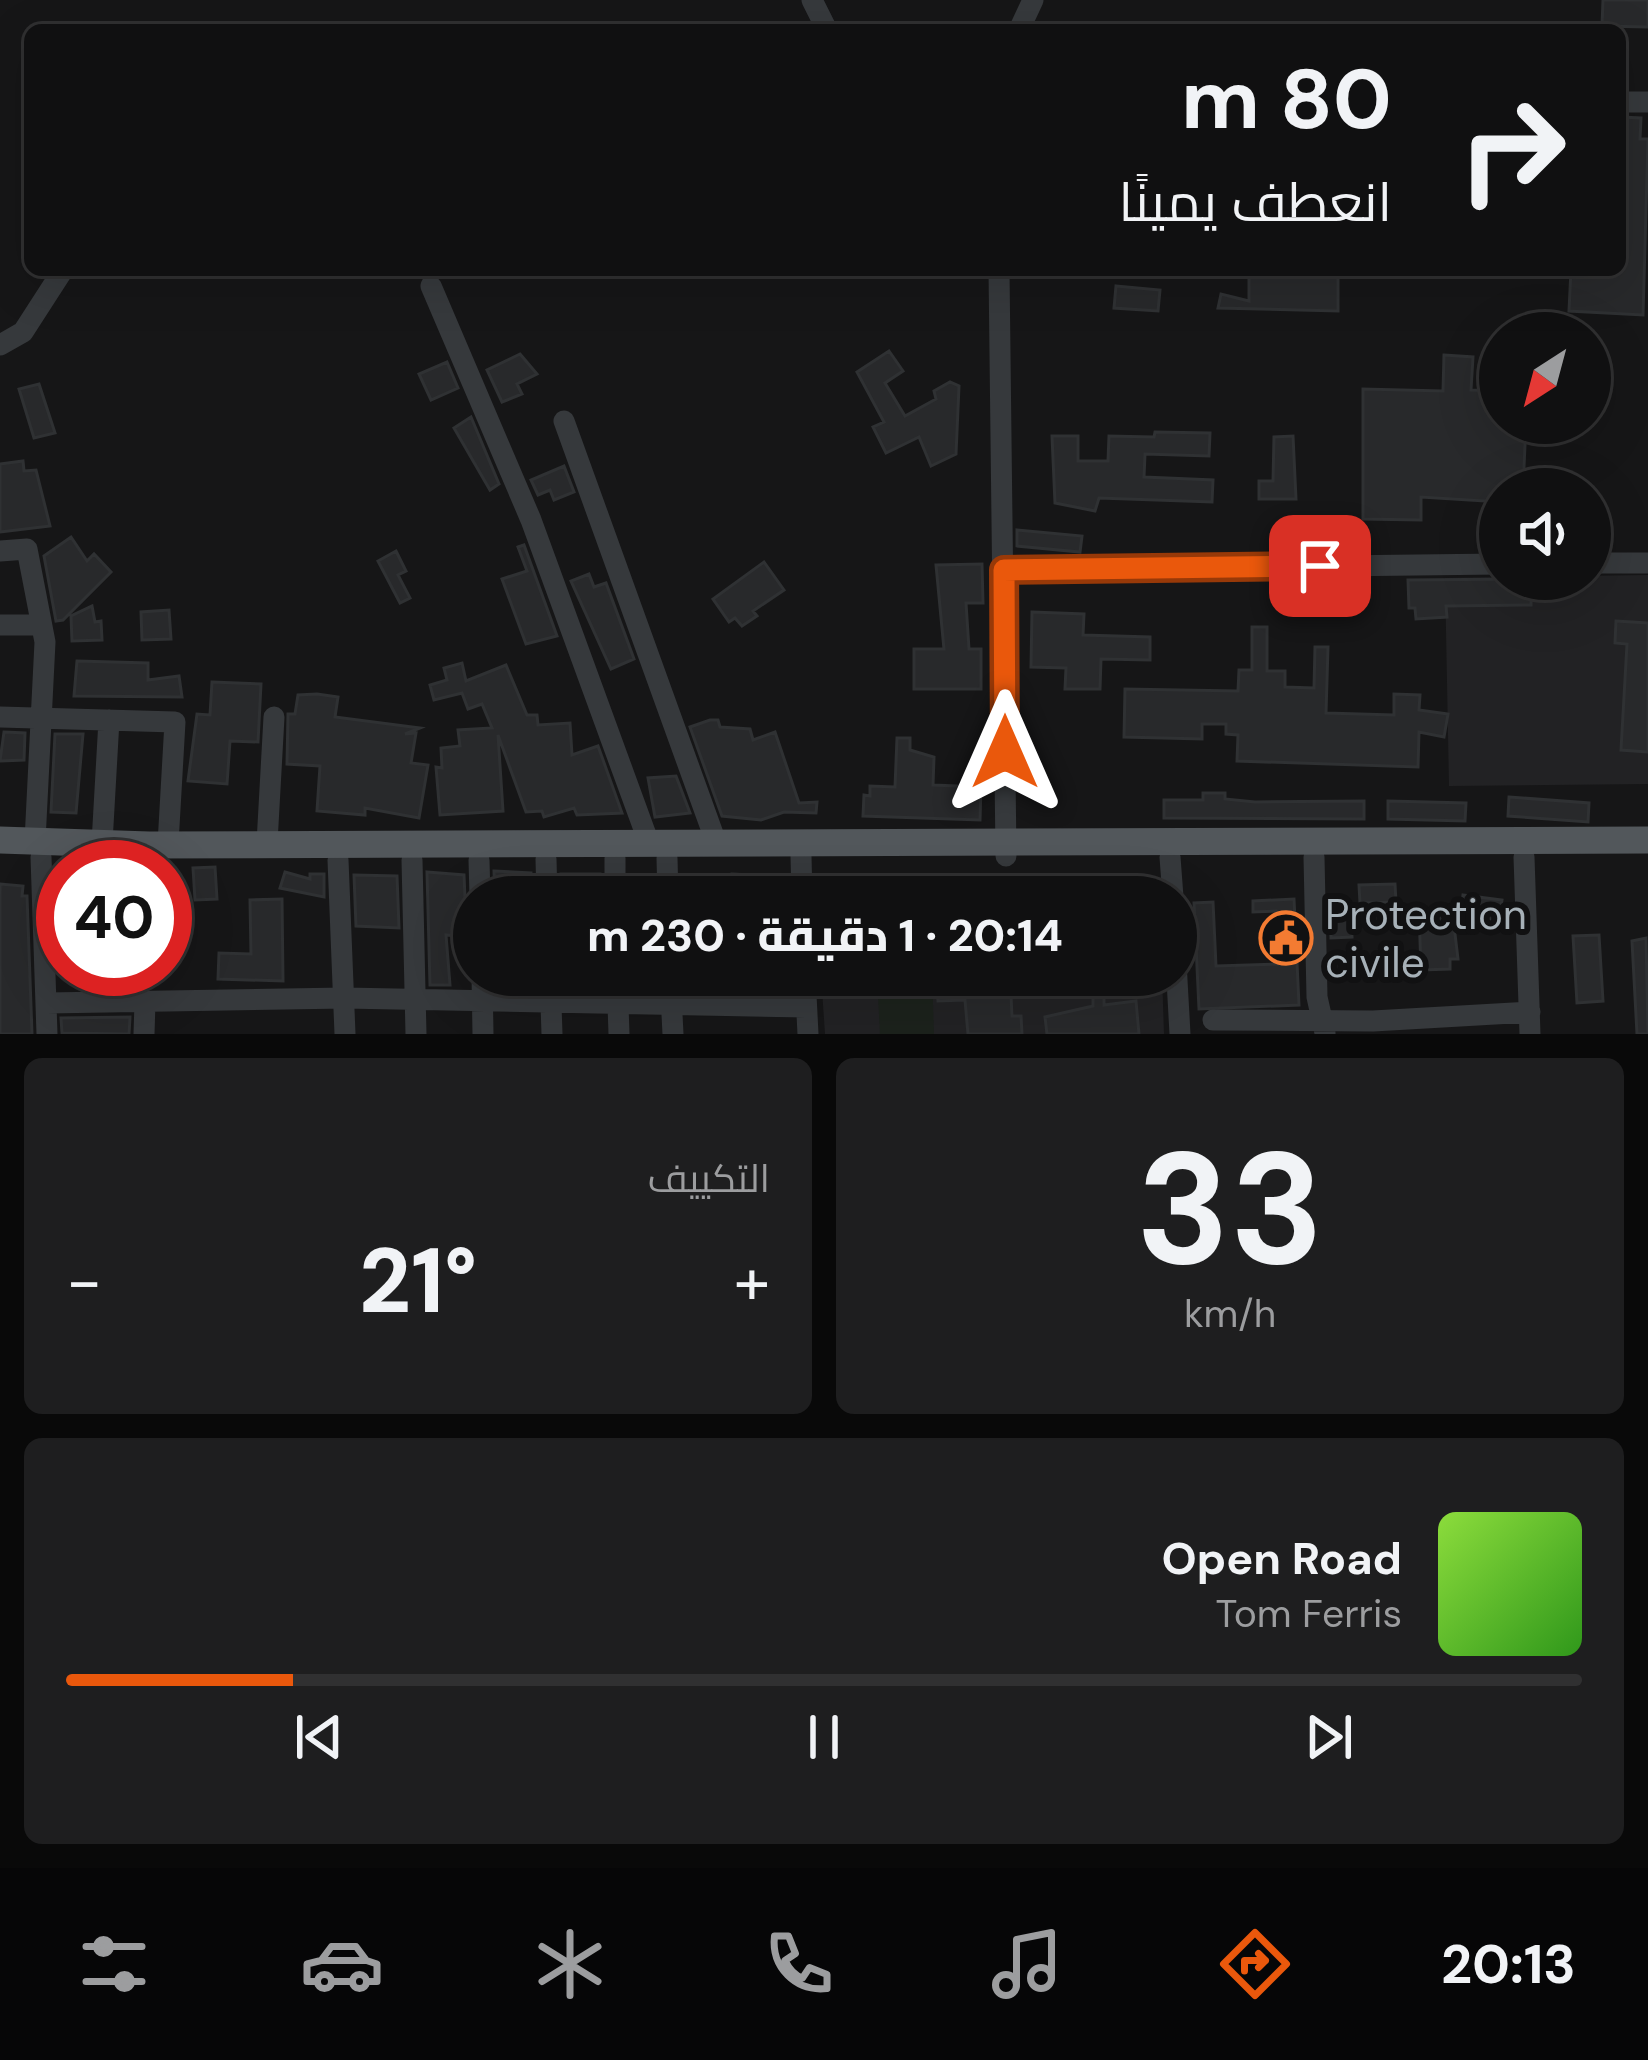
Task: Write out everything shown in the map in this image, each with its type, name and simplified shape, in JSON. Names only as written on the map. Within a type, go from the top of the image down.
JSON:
[{"type":"main road","points":[[0,840],[36,849]]},
{"type":"main road","points":[[192,844],[801,856],[1648,840]]},
{"type":"main road","points":[[192,862],[614,858],[716,842],[1170,857],[1648,857]]},
{"type":"main road","points":[[0,856],[36,849]]},
{"type":"street","points":[[0,345],[23,332],[59,276]]},
{"type":"street","points":[[999,276],[1006,849]]},
{"type":"street","points":[[430,286],[531,520],[658,850],[664,876]]},
{"type":"street","points":[[564,421],[716,842]]},
{"type":"street","points":[[0,551],[27,549],[45,642],[38,840]]},
{"type":"street","points":[[1611,563],[1648,563]]},
{"type":"street","points":[[1004,570],[1479,564]]},
{"type":"street","points":[[0,625],[41,625]]},
{"type":"street","points":[[0,717],[176,722],[169,840]]},
{"type":"street","points":[[267,843],[274,717]]},
{"type":"street","points":[[102,840],[109,720]]},
{"type":"street","points":[[801,856],[801,876]]},
{"type":"street","points":[[1170,857],[1171,876]]},
{"type":"street","points":[[1314,857],[1317,997],[1325,1027]]},
{"type":"street","points":[[1213,1020],[1373,1028],[1530,1023],[1524,857]]},
{"type":"street","points":[[614,858],[614,876]]},
{"type":"street","points":[[546,859],[546,876]]},
{"type":"street","points":[[338,860],[345,1034]]},
{"type":"street","points":[[412,860],[416,1034]]},
{"type":"street","points":[[479,860],[479,876]]},
{"type":"street","points":[[46,1034],[47,996]]},
{"type":"street","points":[[138,996],[145,1002]]},
{"type":"street","points":[[482,996],[483,1034]]},
{"type":"street","points":[[551,996],[552,1034]]},
{"type":"street","points":[[617,996],[619,1034]]},
{"type":"street","points":[[671,996],[673,1034]]},
{"type":"street","points":[[806,996],[808,1034]]},
{"type":"street","points":[[1178,996],[1180,1034]]},
{"type":"street","points":[[47,1003],[345,998],[806,1007]]},
{"type":"street","points":[[144,1034],[145,1002]]},
{"type":"shaded area","points":[[1648,575],[1648,784],[1449,786],[1445,578],[1479,577],[1479,600],[1611,600],[1611,576]]},
{"type":"shaded area","points":[[822,996],[1163,996],[1164,1034],[825,1034]]},
{"type":"shaded area","points":[[878,996],[933,996],[934,1034],[880,1034]]},
{"type":"building","points":[[1603,0],[1648,0],[1648,27],[1602,24]]},
{"type":"building","points":[[1626,117],[1641,118],[1640,139],[1648,139],[1643,315],[1569,311],[1571,276],[1626,276]]},
{"type":"building","points":[[1249,276],[1338,276],[1338,311],[1218,308],[1221,294],[1249,301]]},
{"type":"building","points":[[1116,286],[1160,290],[1158,311],[1114,308]]},
{"type":"building","points":[[889,351],[903,371],[885,383],[905,416],[936,399],[934,391],[950,382],[959,386],[956,454],[931,466],[919,437],[886,453],[873,427],[884,422],[857,372]]},
{"type":"building","points":[[520,354],[537,374],[517,384],[522,394],[502,402],[487,370]]},
{"type":"building","points":[[1444,355],[1473,357],[1471,390],[1479,390],[1479,444],[1525,444],[1524,468],[1479,468],[1479,501],[1421,497],[1421,520],[1363,519],[1363,389],[1443,391]]},
{"type":"building","points":[[447,362],[458,388],[431,400],[419,374]]},
{"type":"building","points":[[39,384],[55,433],[34,438],[19,389]]},
{"type":"building","points":[[471,417],[499,484],[490,490],[454,428]]},
{"type":"building","points":[[1155,432],[1210,433],[1209,456],[1145,454],[1144,477],[1213,480],[1212,502],[1099,498],[1095,511],[1055,503],[1052,436],[1078,436],[1078,461],[1108,461],[1109,436],[1154,437]]},
{"type":"building","points":[[1293,436],[1296,499],[1259,499],[1259,481],[1273,481],[1274,437]]},
{"type":"building","points":[[23,461],[24,471],[36,470],[50,526],[0,532],[0,464]]},
{"type":"building","points":[[564,466],[574,492],[554,500],[550,490],[538,495],[531,480]]},
{"type":"building","points":[[1017,530],[1082,536],[1080,552],[1017,546]]},
{"type":"building","points":[[71,537],[87,561],[94,554],[111,572],[63,620],[56,621],[44,556]]},
{"type":"building","points":[[524,545],[557,636],[526,644],[502,579],[527,571],[518,547]]},
{"type":"building","points":[[396,551],[406,571],[398,575],[410,598],[400,603],[378,561]]},
{"type":"building","points":[[764,562],[784,590],[753,611],[757,616],[742,626],[735,618],[729,622],[713,599]]},
{"type":"building","points":[[982,564],[983,603],[966,603],[969,649],[981,649],[981,689],[914,689],[914,649],[944,649],[936,565]]},
{"type":"building","points":[[589,574],[594,587],[606,583],[634,659],[611,669],[571,581]]},
{"type":"building","points":[[1479,579],[1479,600],[1531,600],[1531,605],[1446,606],[1447,617],[1416,619],[1415,608],[1409,608],[1408,580]]},
{"type":"building","points":[[92,606],[95,622],[101,621],[102,640],[72,641],[71,616]]},
{"type":"building","points":[[169,610],[171,639],[142,640],[141,612]]},
{"type":"building","points":[[1032,612],[1084,614],[1083,635],[1150,637],[1150,660],[1101,659],[1100,689],[1065,689],[1066,668],[1031,667]]},
{"type":"building","points":[[1616,621],[1648,623],[1648,752],[1621,750],[1627,644],[1615,643]]},
{"type":"building","points":[[1252,627],[1267,627],[1267,671],[1285,671],[1285,687],[1314,688],[1315,647],[1328,647],[1326,713],[1394,715],[1394,694],[1420,695],[1419,710],[1448,714],[1444,737],[1419,732],[1418,767],[1237,761],[1238,735],[1226,734],[1226,724],[1202,724],[1202,739],[1124,737],[1125,689],[1238,691],[1239,670],[1252,670]]},
{"type":"building","points":[[77,661],[148,663],[148,680],[179,676],[182,697],[74,696]]},
{"type":"building","points":[[462,663],[466,681],[506,665],[527,715],[537,715],[538,725],[570,723],[572,755],[598,746],[622,813],[577,815],[574,808],[544,817],[542,811],[526,812],[498,735],[503,811],[440,815],[436,767],[442,768],[441,748],[460,746],[458,730],[492,728],[482,704],[468,709],[462,693],[434,700],[430,685],[447,680],[444,668]]},
{"type":"building","points":[[212,682],[261,684],[258,742],[230,741],[227,784],[188,781],[197,714],[210,715]]},
{"type":"building","points":[[298,695],[338,697],[335,717],[420,728],[405,734],[416,733],[411,763],[428,765],[419,818],[365,808],[365,815],[317,811],[320,766],[287,764],[288,714],[295,714]]},
{"type":"building","points":[[718,720],[720,727],[750,729],[753,740],[775,732],[799,803],[817,802],[816,813],[784,812],[761,820],[722,816],[690,727]]},
{"type":"building","points":[[4,732],[25,733],[24,760],[0,761]]},
{"type":"building","points":[[55,734],[83,734],[76,813],[51,812]]},
{"type":"building","points":[[897,738],[910,738],[910,750],[934,757],[933,785],[981,787],[980,820],[863,816],[864,795],[870,796],[870,786],[895,787]]},
{"type":"building","points":[[676,776],[690,813],[655,817],[648,778]]},
{"type":"building","points":[[1203,793],[1225,793],[1225,799],[1255,802],[1364,801],[1364,819],[1164,818],[1164,800],[1203,800]]},
{"type":"building","points":[[1509,797],[1589,803],[1588,822],[1508,816]]},
{"type":"building","points":[[1388,801],[1466,803],[1465,821],[1388,819]]},
{"type":"building","points":[[215,867],[217,899],[195,900],[193,868]]},
{"type":"building","points":[[494,871],[531,876],[494,876]]},
{"type":"building","points":[[285,872],[310,879],[310,874],[324,874],[324,897],[280,888]]},
{"type":"building","points":[[427,872],[464,875],[453,876],[453,936],[446,935],[450,985],[430,985]]},
{"type":"building","points":[[354,875],[397,876],[399,928],[356,926]]},
{"type":"building","points":[[0,884],[23,886],[22,896],[27,896],[32,1034],[0,1034]]},
{"type":"building","points":[[1395,884],[1396,902],[1360,903],[1359,885]]},
{"type":"building","points":[[1463,895],[1502,900],[1499,921],[1460,916]]},
{"type":"building","points":[[282,899],[283,981],[218,979],[219,953],[251,954],[250,900]]},
{"type":"building","name":"Protection civile","points":[[1294,899],[1299,1005],[1199,1009],[1197,903],[1213,902],[1216,966],[1278,964],[1276,911],[1253,912],[1253,901]]},
{"type":"building","points":[[1350,904],[1352,937],[1331,938],[1330,906]]},
{"type":"building","points":[[1452,909],[1458,959],[1450,959],[1450,969],[1421,970],[1419,910]]},
{"type":"building","points":[[1599,935],[1603,1001],[1577,1003],[1573,936]]},
{"type":"building","points":[[1646,938],[1648,1034],[1637,1034],[1632,941]]},
{"type":"building","points":[[938,996],[1011,996],[1012,1016],[1021,1016],[1022,1034],[968,1034],[965,1000],[938,1001]]},
{"type":"building","points":[[1093,996],[1104,996],[1104,1005],[1136,1001],[1139,1034],[1047,1034],[1045,1017],[1093,1006]]},
{"type":"building","points":[[130,1017],[129,1034],[62,1033],[61,1018]]},
{"type":"place","name":"Protection civile","points":[[1286,938]]},
{"type":"route","points":[[1005,752],[1004,570],[1320,566]]}]
